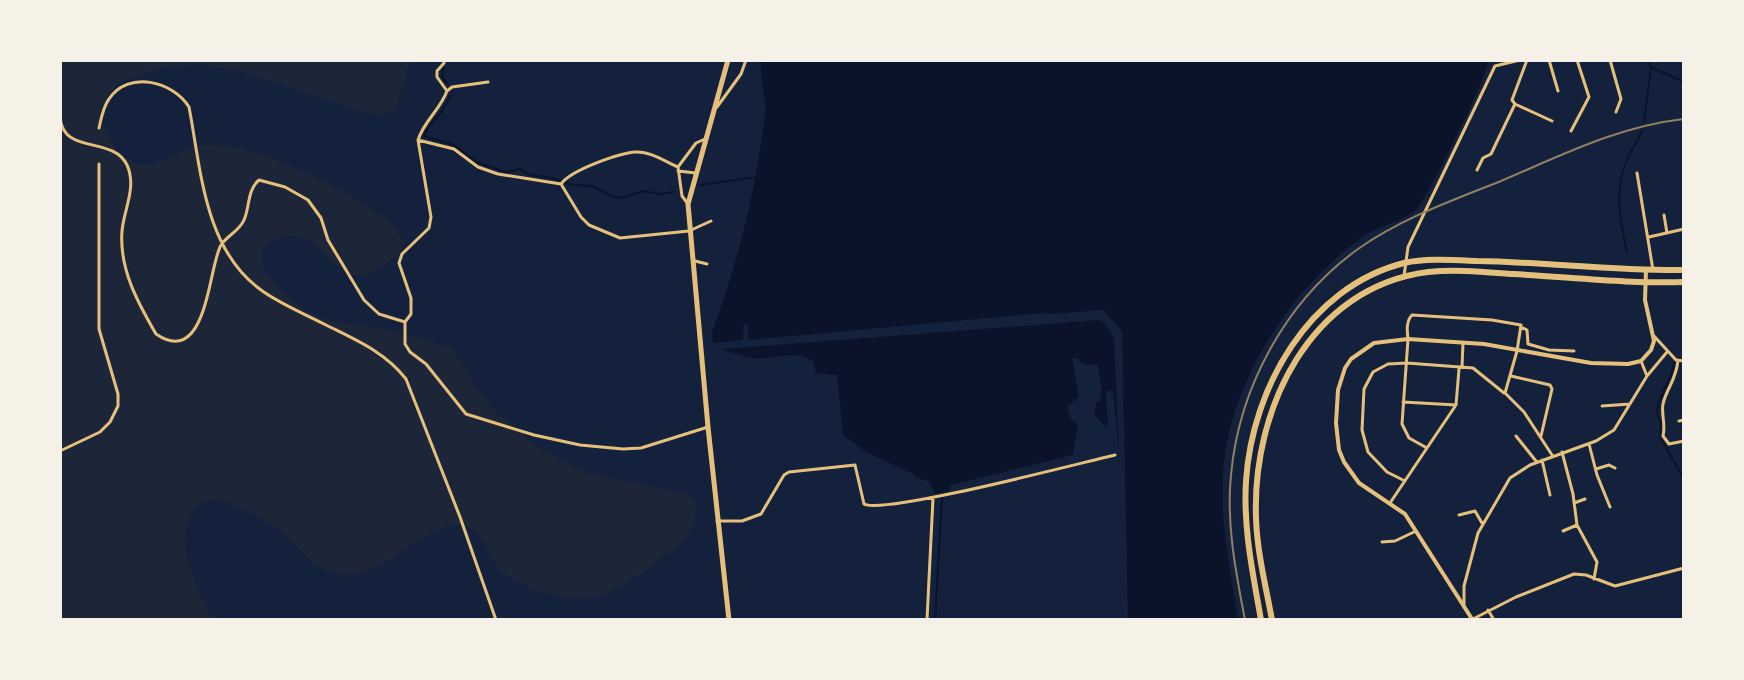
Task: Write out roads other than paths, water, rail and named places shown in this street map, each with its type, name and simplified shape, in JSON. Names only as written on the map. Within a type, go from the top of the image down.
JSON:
[{"type":"highway","points":[[1261,620],[1246,526],[1249,458],[1260,411],[1276,373],[1304,329],[1322,309],[1356,284],[1406,263],[1486,261],[1684,270]]},
{"type":"highway","points":[[1272,620],[1256,519],[1257,480],[1268,422],[1279,391],[1293,363],[1324,321],[1378,285],[1404,276],[1430,272],[1467,271],[1684,282]]},
{"type":"main road","points":[[728,60],[688,204],[729,620]]},
{"type":"street","points":[[714,110],[741,74],[746,60]]},
{"type":"street","points":[[1404,276],[1408,247],[1495,66],[1520,60]]},
{"type":"street","points":[[1527,60],[1512,100],[1552,121]]},
{"type":"street","points":[[1549,60],[1558,91]]},
{"type":"street","points":[[1571,131],[1589,97],[1577,60]]},
{"type":"street","points":[[1610,60],[1621,99],[1616,112]]},
{"type":"street","points":[[444,63],[437,71],[437,77],[447,91]]},
{"type":"street","points":[[99,128],[110,97],[124,84],[145,82],[161,85],[183,98],[189,107],[208,207],[221,243],[240,273],[263,292],[373,349],[394,364],[406,379],[496,620]]},
{"type":"street","points":[[488,82],[452,87],[447,91],[441,107],[424,124],[418,140],[431,217],[429,228],[402,254],[399,263],[411,298],[411,314],[405,322],[405,344],[410,352],[426,364],[466,414],[580,445],[641,448],[708,427]]},
{"type":"street","points":[[60,102],[61,125],[67,134],[73,139],[115,150],[127,163],[131,188],[122,233],[126,275],[156,334],[165,340],[175,342],[182,339],[191,334],[200,322],[221,243],[242,224],[253,185],[259,180],[285,187],[308,200],[321,218],[328,240],[364,300],[379,314],[405,322]]},
{"type":"street","points":[[1477,170],[1483,158],[1491,154],[1515,104]]},
{"type":"street","points":[[688,204],[682,196],[678,169],[696,143],[705,139]]},
{"type":"street","points":[[418,140],[454,149],[478,167],[498,174],[562,183]]},
{"type":"street","points":[[562,183],[590,166],[638,151],[678,169],[696,173]]},
{"type":"street","points":[[60,451],[100,432],[110,422],[118,406],[118,394],[104,355],[98,320],[99,164]]},
{"type":"street","points":[[1637,173],[1649,237],[1650,270],[1645,300],[1654,336],[1667,352],[1684,361]]},
{"type":"street","points":[[562,183],[581,217],[607,234],[629,239],[689,231],[711,221]]},
{"type":"street","points":[[1664,215],[1667,233]]},
{"type":"street","points":[[1649,237],[1684,229]]},
{"type":"street","points":[[692,260],[707,264]]},
{"type":"street","points":[[1427,448],[1409,438],[1404,431],[1403,402],[1409,318],[1412,315],[1521,325],[1527,330],[1528,344],[1549,350],[1574,351]]},
{"type":"street","points":[[1505,393],[1521,327]]},
{"type":"street","points":[[1654,336],[1651,350],[1641,361],[1628,364],[1591,363],[1463,343],[1408,339],[1374,343],[1345,368],[1338,390],[1337,435],[1344,462],[1359,483],[1405,514],[1471,619],[1574,574],[1615,586],[1684,568]]},
{"type":"street","points":[[1389,504],[1456,405],[1463,343]]},
{"type":"street","points":[[1464,606],[1467,575],[1482,523],[1510,478],[1536,462],[1589,444],[1614,430],[1647,376],[1667,352]]},
{"type":"street","points":[[1678,360],[1675,382],[1663,406],[1666,424],[1663,436],[1669,444],[1684,441]]},
{"type":"street","points":[[1641,361],[1647,376]]},
{"type":"street","points":[[1405,481],[1387,472],[1368,452],[1362,430],[1364,389],[1368,379],[1381,367],[1407,363],[1473,368],[1524,412],[1552,455]]},
{"type":"street","points":[[1511,376],[1550,385],[1552,389],[1541,436]]},
{"type":"street","points":[[1403,402],[1456,405]]},
{"type":"street","points":[[1602,406],[1630,404]]},
{"type":"street","points":[[1516,436],[1536,462]]},
{"type":"street","points":[[1589,444],[1610,507]]},
{"type":"street","points":[[1562,452],[1577,525],[1597,562],[1594,579]]},
{"type":"street","points":[[717,521],[742,521],[761,514],[784,475],[789,472],[855,465],[864,504],[868,507],[934,497],[1115,455]]},
{"type":"street","points":[[1542,460],[1550,495]]},
{"type":"street","points":[[1596,469],[1609,465],[1615,468]]},
{"type":"street","points":[[927,620],[934,497]]},
{"type":"street","points":[[1574,503],[1585,499]]},
{"type":"street","points":[[1459,515],[1475,511],[1482,523]]},
{"type":"street","points":[[1563,531],[1577,525]]},
{"type":"street","points":[[1382,542],[1395,541],[1416,531]]},
{"type":"street","points":[[1488,610],[1494,620]]},
{"type":"waterway","points":[[1647,60],[1651,67],[1684,82]]},
{"type":"waterway","points":[[1644,121],[1651,67]]},
{"type":"waterway","points":[[444,68],[442,77],[447,83]]},
{"type":"waterway","points":[[450,96],[424,136],[454,145],[476,162],[506,172],[520,169],[530,175],[592,186],[611,196],[624,198],[642,191],[660,194],[674,192]]},
{"type":"waterway","points":[[1627,252],[1621,220],[1620,186],[1627,161],[1642,131]]},
{"type":"waterway","points":[[700,185],[757,177]]},
{"type":"waterway","points":[[1674,363],[1657,412],[1661,424],[1660,436],[1684,480]]},
{"type":"waterway","points":[[935,620],[942,497]]},
{"type":"railway","points":[[1245,620],[1230,512],[1236,442],[1244,410],[1270,348],[1309,294],[1358,249],[1409,219],[1590,143],[1636,128],[1684,119]]}]
